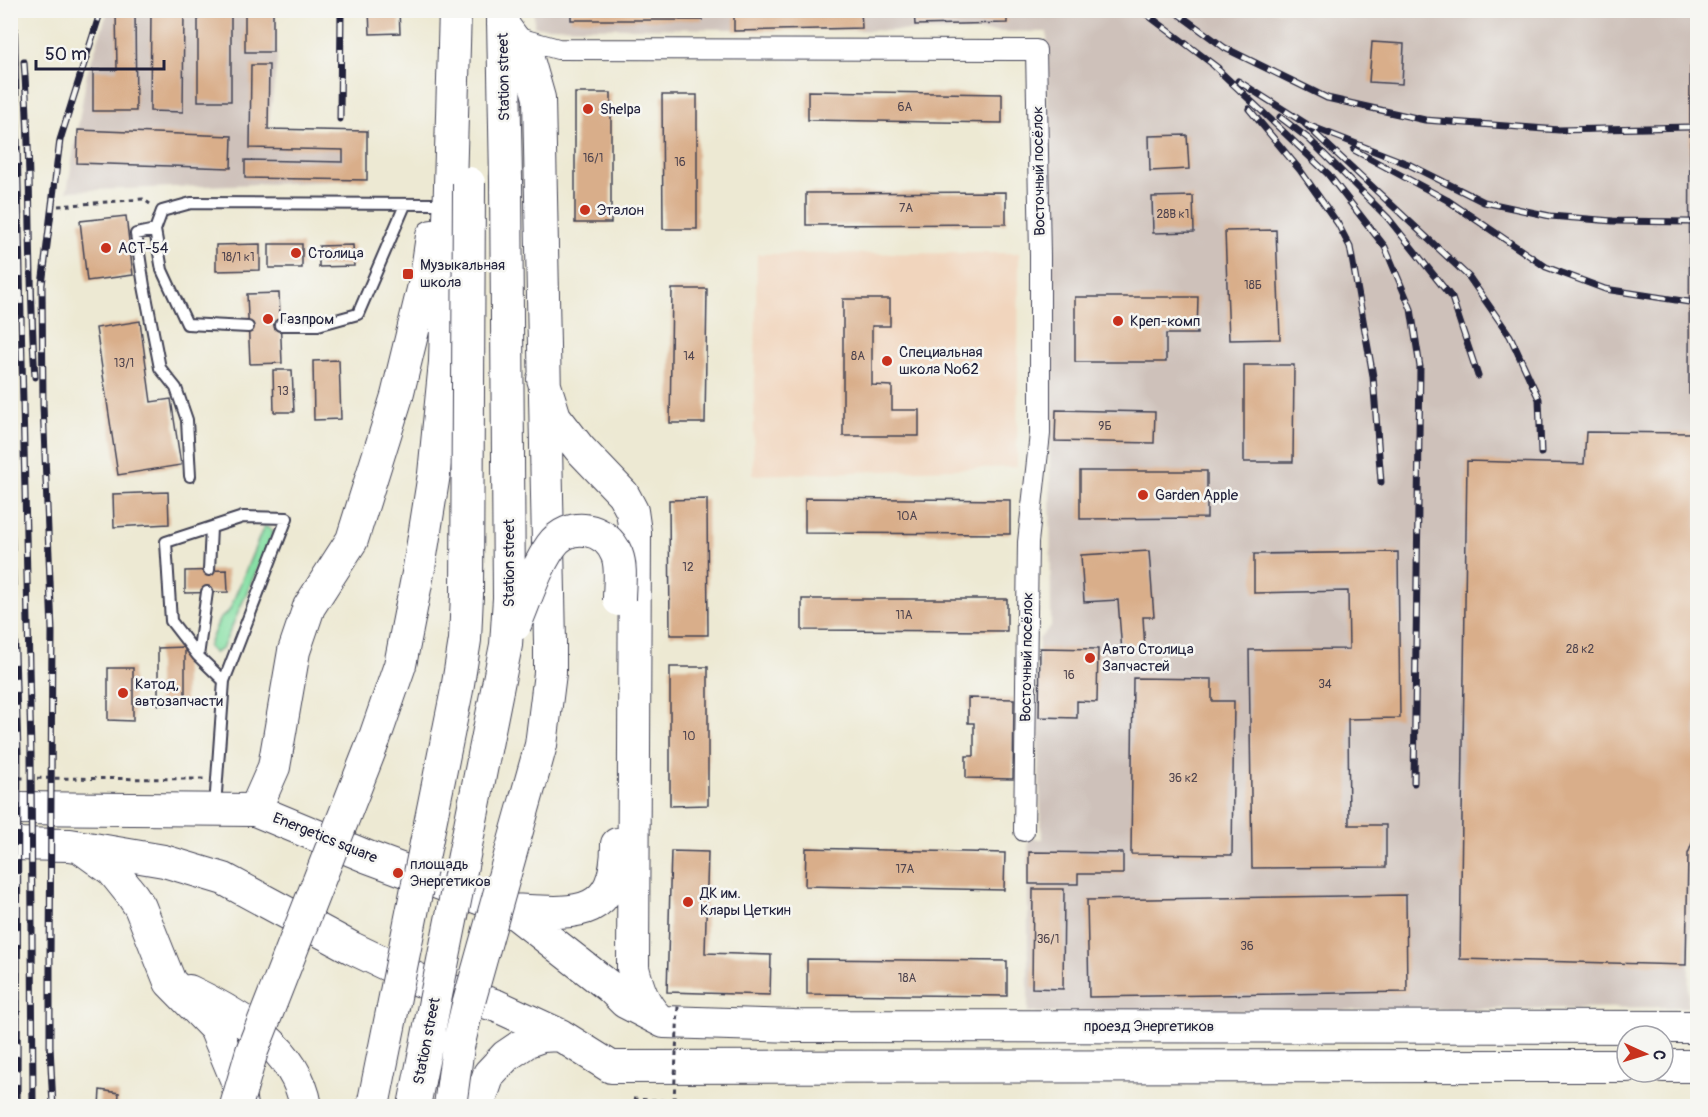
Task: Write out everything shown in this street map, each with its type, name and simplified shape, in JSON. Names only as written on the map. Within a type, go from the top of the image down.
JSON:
[{"type":"main road","points":[[236,1107],[252,1052],[374,740],[400,665],[420,568],[434,474],[445,362],[455,10]]},
{"type":"main road","points":[[373,1107],[457,690],[465,640],[468,584],[470,10]]},
{"type":"main road","points":[[450,1107],[458,1047],[467,1009],[541,745],[547,705],[550,643],[539,98],[528,59],[503,18]]},
{"type":"main road","name":"Station street","points":[[414,1107],[506,645],[509,586],[503,18]]},
{"type":"main road","points":[[255,810],[274,767],[294,651],[309,607],[352,540],[397,396],[426,277],[453,123]]},
{"type":"main road","points":[[543,379],[555,417],[579,448],[623,494],[632,511],[635,532],[633,968],[638,990],[648,1008],[668,1013]]},
{"type":"main road","points":[[506,645],[552,544],[565,533],[581,529],[596,532],[611,542],[618,557],[619,600],[617,865],[611,886],[602,899],[589,907],[551,912],[511,910]]},
{"type":"main road","name":"Energetics square","points":[[10,808],[216,794],[368,857],[511,910],[611,988]]},
{"type":"main road","points":[[10,844],[70,845],[164,861],[224,879],[352,948],[419,980],[498,1006],[560,1035],[612,1067],[1615,1066]]},
{"type":"main road","points":[[80,847],[112,870],[132,895],[140,907],[170,982],[215,1028],[237,1081],[241,1107]]},
{"type":"main road","points":[[170,982],[230,1011],[272,1044],[295,1072],[306,1107]]},
{"type":"main road","name":"проезд Энергетиков","points":[[611,988],[625,1002],[668,1013],[664,1022],[794,1026],[1698,1027]]},
{"type":"main road","points":[[478,1107],[489,1074],[506,1056],[535,1038],[560,1035]]},
{"type":"main road","points":[[1675,1066],[1698,1066]]},
{"type":"street","name":"Восточный посёлок","points":[[503,18],[522,39],[558,49],[1036,50],[1040,256],[1040,434],[1028,542],[1024,831]]},
{"type":"lane","points":[[249,327],[187,324],[162,270],[155,230],[162,211],[191,203],[437,204]]},
{"type":"lane","points":[[280,325],[318,325],[358,314],[405,205]]},
{"type":"lane","points":[[155,230],[136,234],[160,368],[176,388],[187,420],[190,476]]},
{"type":"lane","points":[[216,794],[224,681],[287,518],[243,518],[166,542],[171,621],[198,656],[224,681]]},
{"type":"lane","points":[[209,570],[211,528]]},
{"type":"lane","points":[[198,656],[207,592]]},
{"type":"path","points":[[58,206],[143,199],[162,211]]},
{"type":"path","points":[[10,778],[216,794]]},
{"type":"path","points":[[633,1099],[674,1101],[668,1013]]},
{"type":"shaded area","points":[[534,10],[1697,11],[1698,869],[1692,870],[1688,1007],[1028,1013],[1028,839],[1042,839],[1037,720],[1039,639],[1051,626],[1047,32],[534,27]]},
{"type":"shaded area","points":[[108,11],[276,11],[277,60],[268,129],[367,131],[367,180],[67,191],[87,74]]},
{"type":"shaded area","name":"Специальная школа №62","points":[[1019,253],[1017,467],[753,475],[757,254]]},
{"type":"green space","points":[[264,526],[274,531],[222,649],[214,653],[208,647],[219,620],[229,611]]},
{"type":"building","points":[[116,10],[135,10],[136,111],[93,111],[93,70],[117,70]]},
{"type":"building","points":[[151,10],[184,10],[183,112],[150,111]]},
{"type":"building","points":[[198,10],[231,10],[231,101],[198,101]]},
{"type":"building","points":[[245,10],[273,10],[273,52],[245,52]]},
{"type":"building","points":[[369,10],[399,10],[400,33],[370,34]]},
{"type":"building","points":[[571,10],[702,10],[702,20],[571,20]]},
{"type":"building","points":[[734,10],[861,10],[862,28],[734,31]]},
{"type":"building","points":[[914,10],[1007,10],[1007,23],[915,25]]},
{"type":"building","points":[[1372,42],[1404,44],[1402,84],[1369,82]]},
{"type":"building","points":[[251,65],[269,65],[268,129],[367,131],[367,180],[245,178],[245,160],[343,162],[343,150],[250,148]]},
{"type":"building","points":[[1690,67],[1698,67],[1698,394],[1689,394]]},
{"type":"building","points":[[808,91],[1002,94],[1002,123],[808,120]]},
{"type":"building","points":[[575,93],[611,93],[611,223],[575,223]]},
{"type":"building","points":[[662,95],[697,95],[697,229],[663,229]]},
{"type":"building","points":[[78,130],[232,136],[231,168],[77,163]]},
{"type":"building","points":[[1187,135],[1189,169],[1150,171],[1149,136]]},
{"type":"building","points":[[1006,192],[1006,224],[806,225],[806,193]]},
{"type":"building","points":[[1193,196],[1194,232],[1153,233],[1152,197]]},
{"type":"building","name":"АСТ-54","points":[[126,216],[133,275],[87,281],[80,221]]},
{"type":"building","points":[[1276,230],[1280,339],[1229,340],[1225,231]]},
{"type":"building","points":[[260,244],[260,270],[216,271],[216,245]]},
{"type":"building","points":[[269,244],[302,244],[302,268],[269,268]]},
{"type":"building","points":[[353,245],[354,266],[319,267],[319,246]]},
{"type":"building","points":[[672,289],[707,289],[705,423],[670,423]]},
{"type":"building","points":[[279,293],[282,363],[250,364],[247,294]]},
{"type":"building","points":[[1075,297],[1198,297],[1197,334],[1166,334],[1166,362],[1075,362]]},
{"type":"building","points":[[843,299],[890,299],[890,326],[872,326],[872,385],[892,386],[892,410],[919,410],[919,436],[843,436]]},
{"type":"building","points":[[140,321],[151,402],[171,399],[181,465],[118,475],[96,328]]},
{"type":"building","points":[[339,360],[341,419],[314,420],[313,361]]},
{"type":"building","points":[[1244,365],[1294,365],[1293,462],[1244,462]]},
{"type":"building","points":[[273,370],[292,370],[294,412],[274,412]]},
{"type":"building","points":[[1056,410],[1155,412],[1154,443],[1055,441]]},
{"type":"building","points":[[1586,432],[1697,433],[1695,835],[1688,854],[1686,965],[1460,959],[1467,461],[1584,464]]},
{"type":"building","name":"Garden Apple","points":[[1080,471],[1207,471],[1207,518],[1080,519]]},
{"type":"building","points":[[168,492],[169,524],[114,527],[113,494]]},
{"type":"building","points":[[805,498],[1010,500],[1010,534],[805,533]]},
{"type":"building","points":[[707,499],[708,635],[670,635],[669,500]]},
{"type":"building","points":[[1149,551],[1154,617],[1143,617],[1145,650],[1122,652],[1118,600],[1084,602],[1081,555]]},
{"type":"building","points":[[1398,552],[1400,718],[1348,719],[1349,825],[1386,825],[1386,867],[1252,868],[1249,650],[1349,649],[1348,591],[1254,593],[1254,554]]},
{"type":"building","points":[[227,570],[228,592],[185,593],[185,571]]},
{"type":"building","points":[[802,599],[1007,599],[1007,631],[802,630]]},
{"type":"building","points":[[185,647],[185,705],[158,705],[158,648]]},
{"type":"building","points":[[1040,648],[1098,649],[1097,702],[1077,701],[1077,718],[1039,717]]},
{"type":"building","points":[[670,667],[708,667],[708,805],[670,806]]},
{"type":"building","points":[[108,668],[133,668],[133,721],[108,720]]},
{"type":"building","points":[[1133,678],[1212,679],[1212,701],[1234,701],[1232,855],[1131,854]]},
{"type":"building","points":[[968,698],[1014,699],[1013,779],[966,778],[966,756],[974,756],[974,723],[968,723]]},
{"type":"building","points":[[806,848],[1005,853],[1004,890],[805,886]]},
{"type":"building","name":"ДК им. Клары Цеткин","points":[[671,851],[708,852],[705,953],[771,955],[770,995],[667,992]]},
{"type":"building","points":[[1029,852],[1123,853],[1123,874],[1078,874],[1078,884],[1029,884]]},
{"type":"building","points":[[1033,889],[1064,889],[1063,989],[1032,988]]},
{"type":"building","points":[[1406,895],[1407,992],[1089,997],[1087,900]]},
{"type":"building","points":[[807,959],[1007,961],[1007,996],[807,994]]},
{"type":"building","points":[[100,1090],[119,1093],[118,1106],[99,1106]]},
{"type":"railway","points":[[14,10],[31,753],[33,1106]]},
{"type":"railway","points":[[53,1106],[50,1046],[52,631],[43,405],[42,285],[60,140],[101,10]]},
{"type":"railway","points":[[340,119],[341,10]]},
{"type":"railway","points":[[1141,10],[1218,68]]},
{"type":"railway","points":[[1173,10],[1225,48],[1327,98],[1425,120],[1559,130],[1690,127]]},
{"type":"railway","points":[[24,62],[35,377]]},
{"type":"railway","points":[[1212,64],[1328,174],[1385,247],[1411,309],[1420,367],[1414,783]]},
{"type":"railway","points":[[1238,81],[1311,127]]},
{"type":"railway","points":[[1249,109],[1300,170],[1338,224],[1350,247],[1373,376],[1381,482]]},
{"type":"railway","points":[[1280,117],[1309,139],[1388,218],[1452,298],[1478,376]]},
{"type":"railway","points":[[1541,453],[1539,399],[1510,336],[1469,277],[1305,124],[1408,164],[1484,202],[1550,216],[1613,221],[1690,222]]},
{"type":"railway","points":[[1354,150],[1447,200],[1546,267],[1605,289],[1689,302]]},
{"type":"railway","points":[[10,482],[18,753],[17,1106]]},
{"type":"place","name":"Shelpa","points":[[588,109]]},
{"type":"place","name":"Эталон","points":[[585,210]]},
{"type":"place","name":"АСТ-54","points":[[106,248]]},
{"type":"place","name":"Столица","points":[[296,253]]},
{"type":"place","name":"Музыкальная школа","points":[[408,274]]},
{"type":"place","name":"Газпром","points":[[268,319]]},
{"type":"place","name":"Креп-комп","points":[[1118,321]]},
{"type":"place","name":"Специальная школа №62","points":[[887,361]]},
{"type":"place","name":"Garden Apple","points":[[1143,495]]},
{"type":"place","name":"Авто Столица Запчастей","points":[[1090,658]]},
{"type":"place","name":"Катод, автозапчасти","points":[[123,693]]},
{"type":"place","name":"площадь Энергетиков","points":[[398,873]]},
{"type":"place","name":"ДК им. Клары Цеткин","points":[[688,902]]}]
